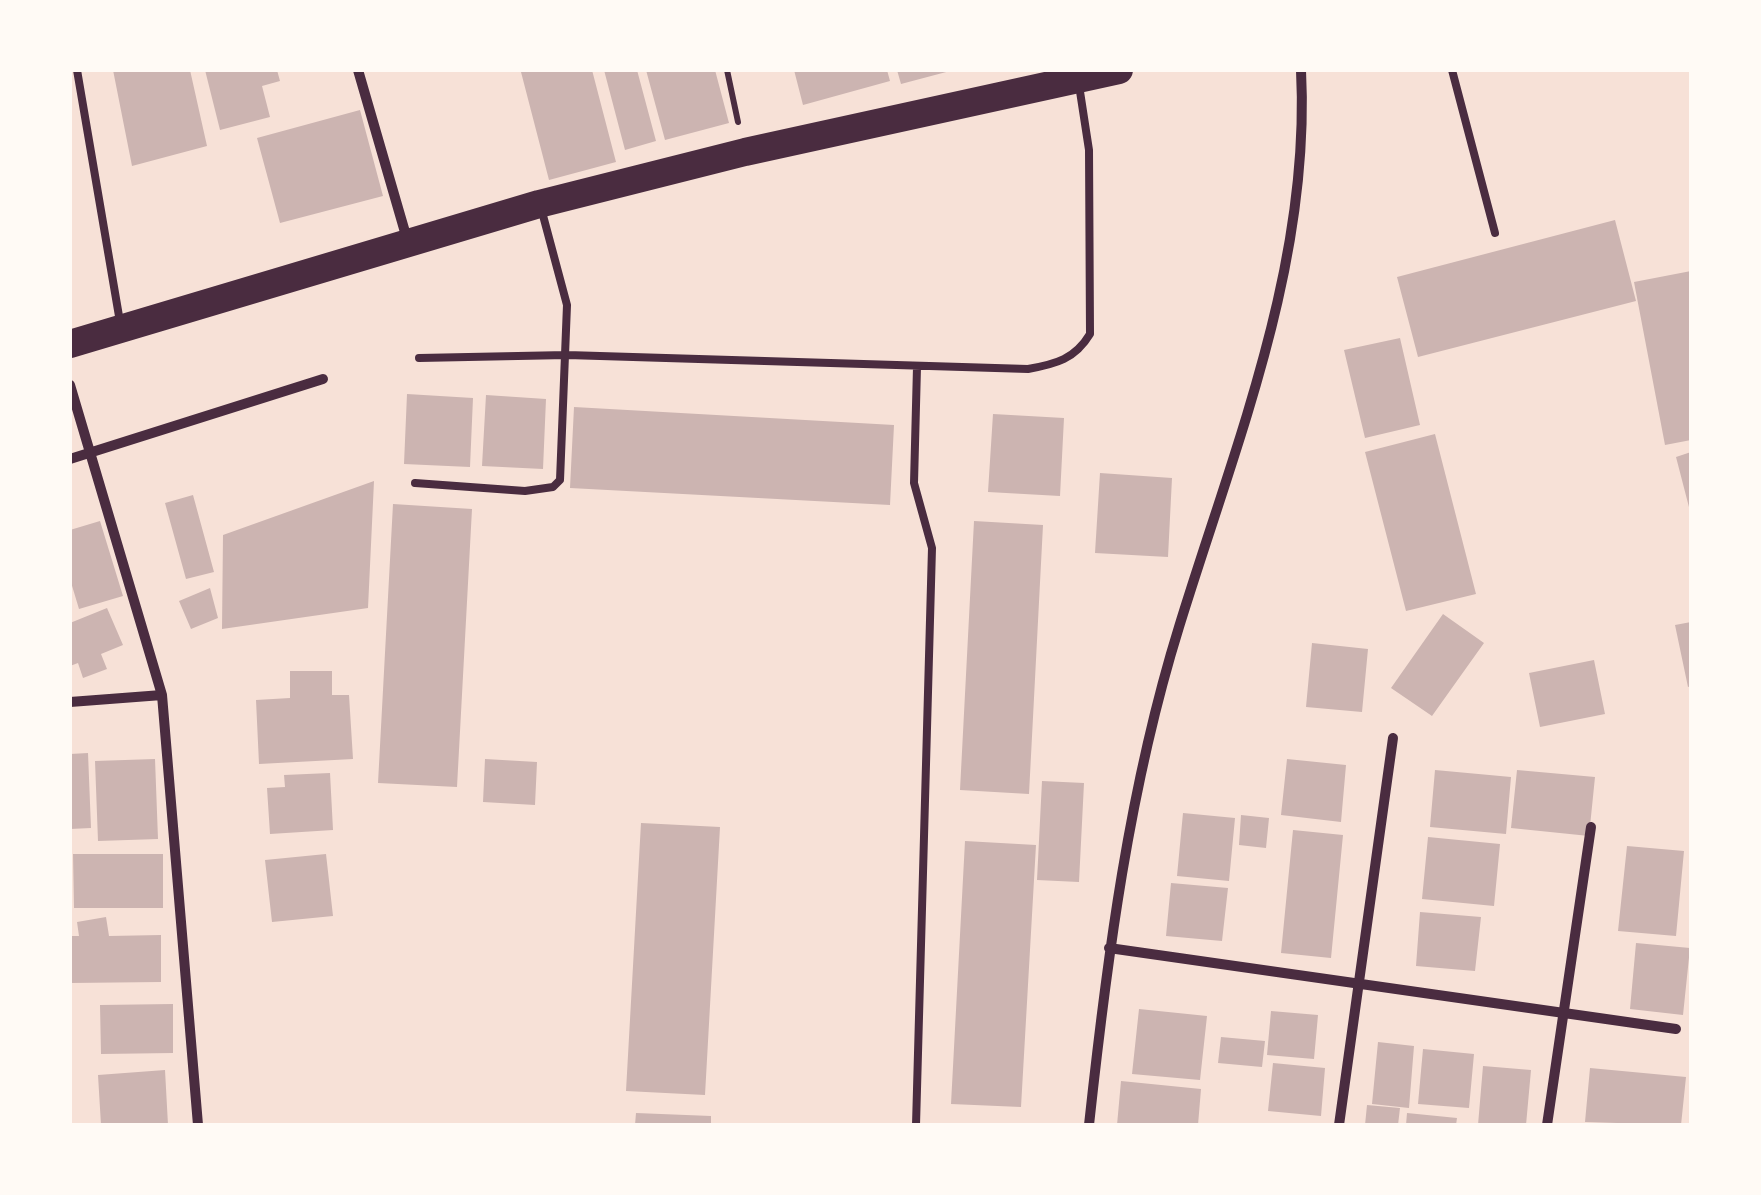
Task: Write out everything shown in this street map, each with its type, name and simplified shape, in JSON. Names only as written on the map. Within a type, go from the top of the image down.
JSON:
[{"type":"highway","points":[[70,344],[407,240],[540,204],[745,152],[1119,70]]},
{"type":"street","points":[[358,70],[407,240]]},
{"type":"street","points":[[1089,1125],[1109,948],[1178,630],[1249,419],[1289,249],[1304,109],[1302,72]]},
{"type":"street","points":[[70,458],[323,379]]},
{"type":"street","points":[[71,389],[93,452],[162,695],[198,1125]]},
{"type":"street","points":[[70,702],[162,695]]},
{"type":"street","points":[[1339,1125],[1393,738]]},
{"type":"street","points":[[1546,1125],[1591,827]]},
{"type":"street","points":[[1109,948],[1676,1029]]},
{"type":"lane","points":[[77,70],[122,331]]},
{"type":"lane","points":[[1452,70],[1494,233]]},
{"type":"lane","points":[[418,358],[568,355],[1028,369],[1056,364],[1082,348],[1090,334],[1089,150],[1078,79]]},
{"type":"lane","points":[[415,482],[525,491],[554,488],[563,466],[568,355],[562,280],[540,204]]},
{"type":"lane","points":[[916,1125],[932,548],[914,482],[917,367]]},
{"type":"path","points":[[727,70],[745,152]]},
{"type":"building","points":[[113,70],[190,70],[207,146],[132,166]]},
{"type":"building","points":[[205,70],[277,70],[280,81],[262,86],[270,117],[220,130]]},
{"type":"building","points":[[592,70],[616,162],[549,180],[521,72]]},
{"type":"building","points":[[604,70],[637,70],[656,141],[625,150]]},
{"type":"building","points":[[646,70],[715,70],[729,123],[665,140]]},
{"type":"building","points":[[794,70],[887,70],[890,81],[803,105]]},
{"type":"building","points":[[897,70],[949,70],[950,71],[901,84]]},
{"type":"building","points":[[360,110],[383,196],[280,223],[257,138]]},
{"type":"building","points":[[1615,220],[1636,301],[1418,357],[1397,277]]},
{"type":"building","points":[[1691,271],[1691,440],[1665,445],[1634,282]]},
{"type":"building","points":[[1400,338],[1420,425],[1365,438],[1344,350]]},
{"type":"building","points":[[407,394],[473,398],[470,467],[404,464]]},
{"type":"building","points":[[486,395],[546,399],[543,469],[482,466]]},
{"type":"building","points":[[574,407],[894,425],[890,505],[570,488]]},
{"type":"building","points":[[993,414],[1064,418],[1060,496],[988,492]]},
{"type":"building","points":[[1435,434],[1476,594],[1406,611],[1365,452]]},
{"type":"building","points":[[1691,452],[1691,511],[1690,511],[1676,457]]},
{"type":"building","points":[[1100,473],[1172,478],[1168,557],[1095,553]]},
{"type":"building","points":[[374,481],[368,608],[222,629],[223,535]]},
{"type":"building","points":[[193,495],[214,572],[186,579],[165,503]]},
{"type":"building","points":[[393,504],[472,509],[457,787],[378,783]]},
{"type":"building","points":[[100,521],[123,596],[79,609],[70,579],[70,530]]},
{"type":"building","points":[[974,521],[1043,525],[1029,794],[960,790]]},
{"type":"building","points":[[210,588],[218,618],[191,629],[179,601]]},
{"type":"building","points":[[107,608],[123,645],[101,654],[107,669],[83,678],[78,663],[70,666],[70,623]]},
{"type":"building","points":[[1443,614],[1484,643],[1432,716],[1391,688]]},
{"type":"building","points":[[1691,622],[1691,686],[1688,687],[1675,625]]},
{"type":"building","points":[[1312,643],[1368,649],[1362,712],[1306,707]]},
{"type":"building","points":[[1594,660],[1605,714],[1540,727],[1529,673]]},
{"type":"building","points":[[290,671],[332,671],[332,695],[349,695],[353,759],[259,764],[256,700],[290,698]]},
{"type":"building","points":[[88,753],[91,828],[70,829],[70,754]]},
{"type":"building","points":[[155,759],[158,839],[98,841],[95,761]]},
{"type":"building","points":[[485,759],[537,762],[535,805],[483,802]]},
{"type":"building","points":[[1287,759],[1346,765],[1341,822],[1281,815]]},
{"type":"building","points":[[1435,770],[1511,777],[1506,834],[1430,827]]},
{"type":"building","points":[[1517,770],[1595,777],[1589,836],[1511,828]]},
{"type":"building","points":[[330,773],[333,830],[270,834],[267,788],[285,787],[284,775]]},
{"type":"building","points":[[1042,781],[1084,783],[1079,882],[1037,880]]},
{"type":"building","points":[[1183,813],[1235,818],[1229,881],[1177,876]]},
{"type":"building","points":[[1241,815],[1269,818],[1266,848],[1239,845]]},
{"type":"building","points":[[641,823],[720,827],[705,1095],[626,1091]]},
{"type":"building","points":[[1293,830],[1343,835],[1331,958],[1281,953]]},
{"type":"building","points":[[1428,837],[1500,844],[1494,906],[1422,899]]},
{"type":"building","points":[[965,841],[1036,845],[1021,1107],[951,1104]]},
{"type":"building","points":[[1627,846],[1684,851],[1676,936],[1618,931]]},
{"type":"building","points":[[73,854],[163,854],[163,908],[74,908]]},
{"type":"building","points":[[326,854],[333,916],[272,922],[265,860]]},
{"type":"building","points":[[1171,883],[1228,888],[1222,941],[1166,936]]},
{"type":"building","points":[[1420,912],[1481,917],[1475,971],[1416,966]]},
{"type":"building","points":[[106,917],[109,936],[161,935],[161,982],[70,983],[70,936],[79,936],[77,922]]},
{"type":"building","points":[[1636,943],[1690,948],[1683,1015],[1630,1009]]},
{"type":"building","points":[[173,1004],[173,1053],[101,1054],[100,1005]]},
{"type":"building","points":[[1139,1009],[1207,1016],[1200,1080],[1132,1074]]},
{"type":"building","points":[[1271,1011],[1318,1015],[1314,1059],[1267,1055]]},
{"type":"building","points":[[1221,1037],[1265,1041],[1262,1067],[1218,1063]]},
{"type":"building","points":[[1378,1042],[1414,1046],[1409,1108],[1372,1104]]},
{"type":"building","points":[[1423,1049],[1474,1054],[1469,1108],[1418,1104]]},
{"type":"building","points":[[1273,1063],[1325,1068],[1321,1116],[1268,1111]]},
{"type":"building","points":[[1483,1066],[1531,1070],[1526,1125],[1478,1125]]},
{"type":"building","points":[[1590,1068],[1686,1077],[1681,1125],[1585,1122]]},
{"type":"building","points":[[165,1070],[168,1125],[101,1125],[98,1075]]},
{"type":"building","points":[[1121,1081],[1201,1089],[1198,1125],[1117,1125]]},
{"type":"building","points":[[1367,1105],[1400,1108],[1398,1125],[1365,1125]]},
{"type":"building","points":[[636,1113],[711,1116],[711,1125],[635,1125]]},
{"type":"building","points":[[1407,1113],[1457,1118],[1456,1125],[1406,1125]]}]
